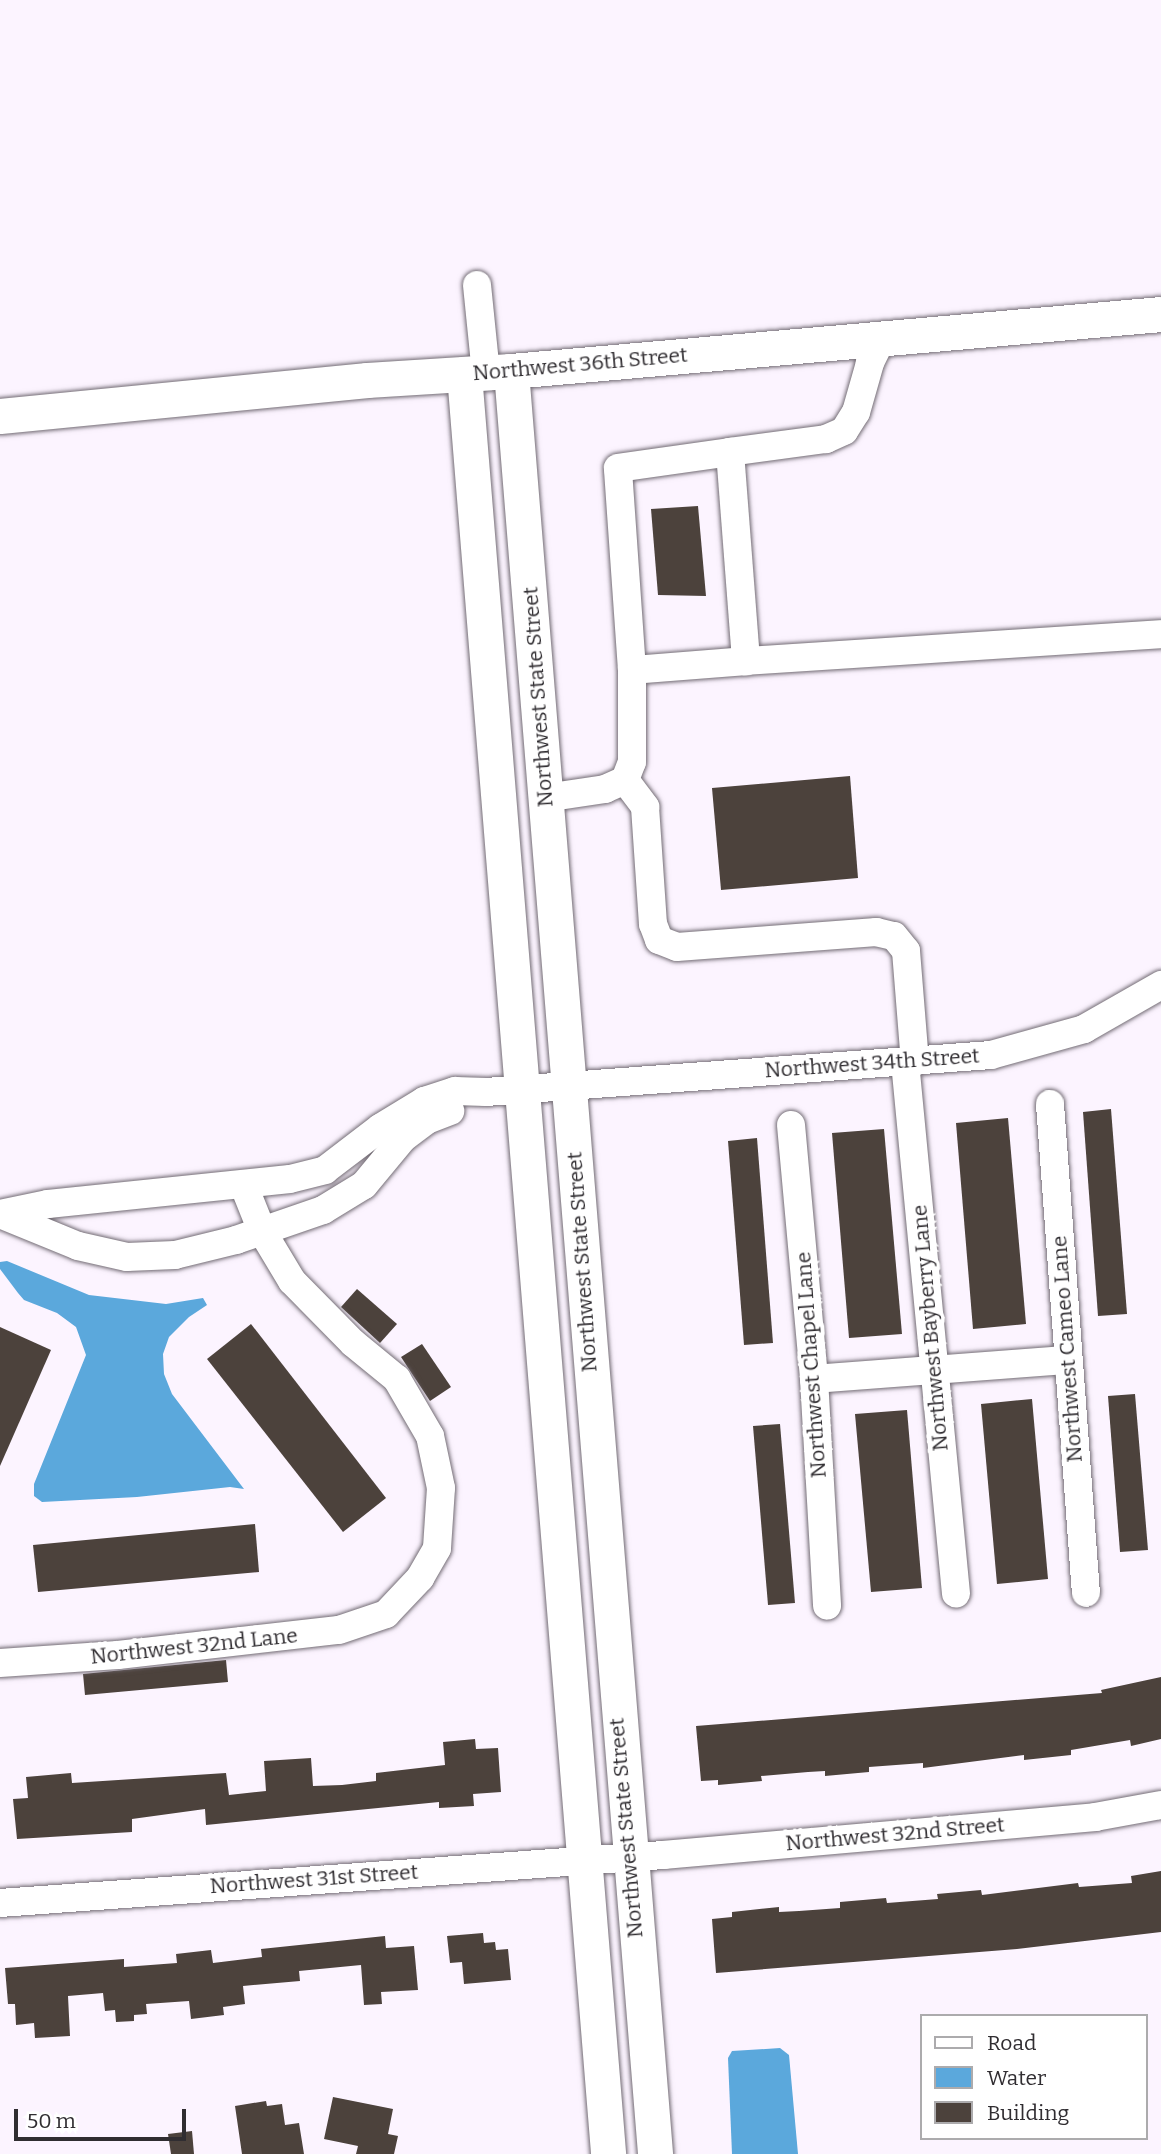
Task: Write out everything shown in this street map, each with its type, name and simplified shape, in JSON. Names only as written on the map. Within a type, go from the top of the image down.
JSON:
[{"type":"main road","name":"Northwest 36th Street","points":[[0,416],[354,382],[487,373],[1161,314]]},
{"type":"main road","name":"Northwest State Street","points":[[487,373],[545,798],[628,1857],[654,2154]]},
{"type":"main road","points":[[487,373],[520,1088],[608,2154]]},
{"type":"street","points":[[477,285],[487,373]]},
{"type":"street","points":[[545,798],[605,789],[625,780],[632,762],[632,670],[618,468],[826,439],[844,431],[856,412],[870,363],[882,338]]},
{"type":"street","points":[[730,452],[746,661]]},
{"type":"street","points":[[632,670],[1161,634]]},
{"type":"street","name":"Northwest Bayberry Lane","points":[[625,780],[645,807],[653,924],[659,940],[677,947],[876,932],[894,936],[906,951],[910,1062],[934,1368],[956,1594]]},
{"type":"street","name":"Northwest 34th Street","points":[[486,1092],[991,1055],[1084,1029],[1161,985]]},
{"type":"street","points":[[0,1214],[48,1204],[244,1186],[290,1179],[325,1170],[380,1128],[424,1101],[455,1091],[486,1092]]},
{"type":"street","points":[[0,1214],[78,1246],[127,1257],[175,1255],[262,1231],[323,1210],[364,1185],[403,1138],[427,1120],[486,1092]]},
{"type":"street","name":"Northwest Cameo Lane","points":[[1050,1104],[1086,1593]]},
{"type":"street","name":"Northwest Chapel Lane","points":[[791,1125],[814,1379],[827,1606]]},
{"type":"street","points":[[244,1186],[262,1231]]},
{"type":"street","name":"Northwest 32nd Lane","points":[[0,1663],[257,1642],[339,1630],[386,1614],[420,1578],[437,1548],[441,1488],[430,1436],[397,1379],[353,1343],[292,1281],[262,1231]]},
{"type":"street","points":[[814,1379],[1068,1360]]},
{"type":"street","name":"Northwest 32nd Street","points":[[628,1857],[1095,1817],[1161,1805]]},
{"type":"street","name":"Northwest 31st Street","points":[[0,1903],[628,1857]]},
{"type":"water","points":[[7,1261],[89,1295],[166,1304],[203,1298],[207,1305],[189,1317],[169,1337],[163,1354],[164,1374],[172,1394],[244,1489],[230,1487],[137,1497],[42,1502],[34,1496],[34,1484],[86,1355],[76,1327],[57,1313],[24,1300],[18,1293],[0,1269],[0,1262]]},
{"type":"water","points":[[780,2048],[789,2055],[798,2154],[732,2154],[728,2058],[732,2051]]},
{"type":"building","points":[[698,506],[706,596],[658,595],[651,509]]},
{"type":"building","points":[[850,776],[858,878],[721,890],[712,788]]},
{"type":"building","points":[[1111,1109],[1127,1314],[1098,1316],[1083,1112]]},
{"type":"building","points":[[1008,1118],[1026,1324],[973,1329],[956,1123]]},
{"type":"building","points":[[884,1129],[902,1334],[849,1338],[832,1133]]},
{"type":"building","points":[[757,1138],[773,1343],[744,1345],[728,1141]]},
{"type":"building","points":[[357,1289],[397,1324],[380,1343],[341,1307]]},
{"type":"building","points":[[251,1324],[386,1498],[343,1532],[207,1359]]},
{"type":"building","points":[[0,1327],[51,1350],[0,1466]]},
{"type":"building","points":[[422,1344],[451,1387],[430,1401],[401,1357]]},
{"type":"building","points":[[1135,1394],[1148,1550],[1120,1552],[1108,1396]]},
{"type":"building","points":[[1032,1399],[1048,1579],[997,1584],[981,1404]]},
{"type":"building","points":[[907,1410],[922,1588],[871,1592],[855,1414]]},
{"type":"building","points":[[780,1424],[795,1603],[768,1605],[753,1426]]},
{"type":"building","points":[[255,1524],[259,1572],[38,1592],[33,1545]]},
{"type":"building","points":[[226,1660],[228,1682],[85,1695],[83,1674]]},
{"type":"building","points":[[1161,1677],[1161,1739],[1131,1746],[1130,1740],[1071,1750],[1071,1755],[1024,1760],[1024,1755],[923,1768],[923,1763],[869,1767],[869,1772],[825,1776],[825,1771],[761,1776],[762,1781],[718,1785],[718,1780],[701,1781],[696,1726],[1102,1693],[1101,1690]]},
{"type":"building","points":[[475,1739],[476,1749],[498,1748],[501,1792],[473,1794],[474,1806],[439,1808],[439,1802],[206,1825],[205,1809],[132,1819],[132,1832],[17,1839],[13,1799],[28,1798],[26,1777],[71,1773],[72,1783],[226,1773],[229,1795],[266,1791],[264,1761],[311,1758],[313,1786],[342,1785],[376,1781],[376,1773],[445,1765],[443,1742]]},
{"type":"building","points":[[1161,1871],[1161,1932],[1017,1949],[716,1973],[712,1919],[732,1917],[732,1912],[779,1907],[779,1912],[840,1908],[840,1902],[886,1898],[887,1903],[938,1899],[937,1894],[981,1890],[982,1895],[1078,1883],[1079,1887],[1132,1883],[1131,1876]]},
{"type":"building","points":[[483,1933],[484,1943],[495,1942],[496,1950],[508,1949],[511,1980],[464,1984],[462,1962],[450,1963],[447,1936]]},
{"type":"building","points":[[385,1936],[386,1948],[414,1946],[418,1990],[381,1992],[382,2004],[364,2005],[361,1965],[299,1971],[300,1981],[243,1986],[245,2004],[223,2007],[224,2015],[191,2019],[189,2001],[146,2004],[147,2014],[134,2015],[134,2021],[116,2022],[115,2010],[105,2011],[103,1993],[68,1996],[70,2036],[35,2038],[34,2023],[16,2025],[15,2004],[8,2004],[5,1968],[124,1959],[124,1967],[177,1963],[176,1954],[211,1950],[213,1963],[262,1957],[261,1949]]},
{"type":"building","points":[[333,2097],[393,2109],[388,2134],[398,2136],[394,2154],[356,2154],[358,2146],[324,2139]]},
{"type":"building","points":[[266,2101],[267,2106],[282,2104],[285,2125],[299,2123],[304,2154],[242,2154],[235,2106]]},
{"type":"building","points":[[192,2131],[194,2154],[171,2154],[168,2134]]}]
